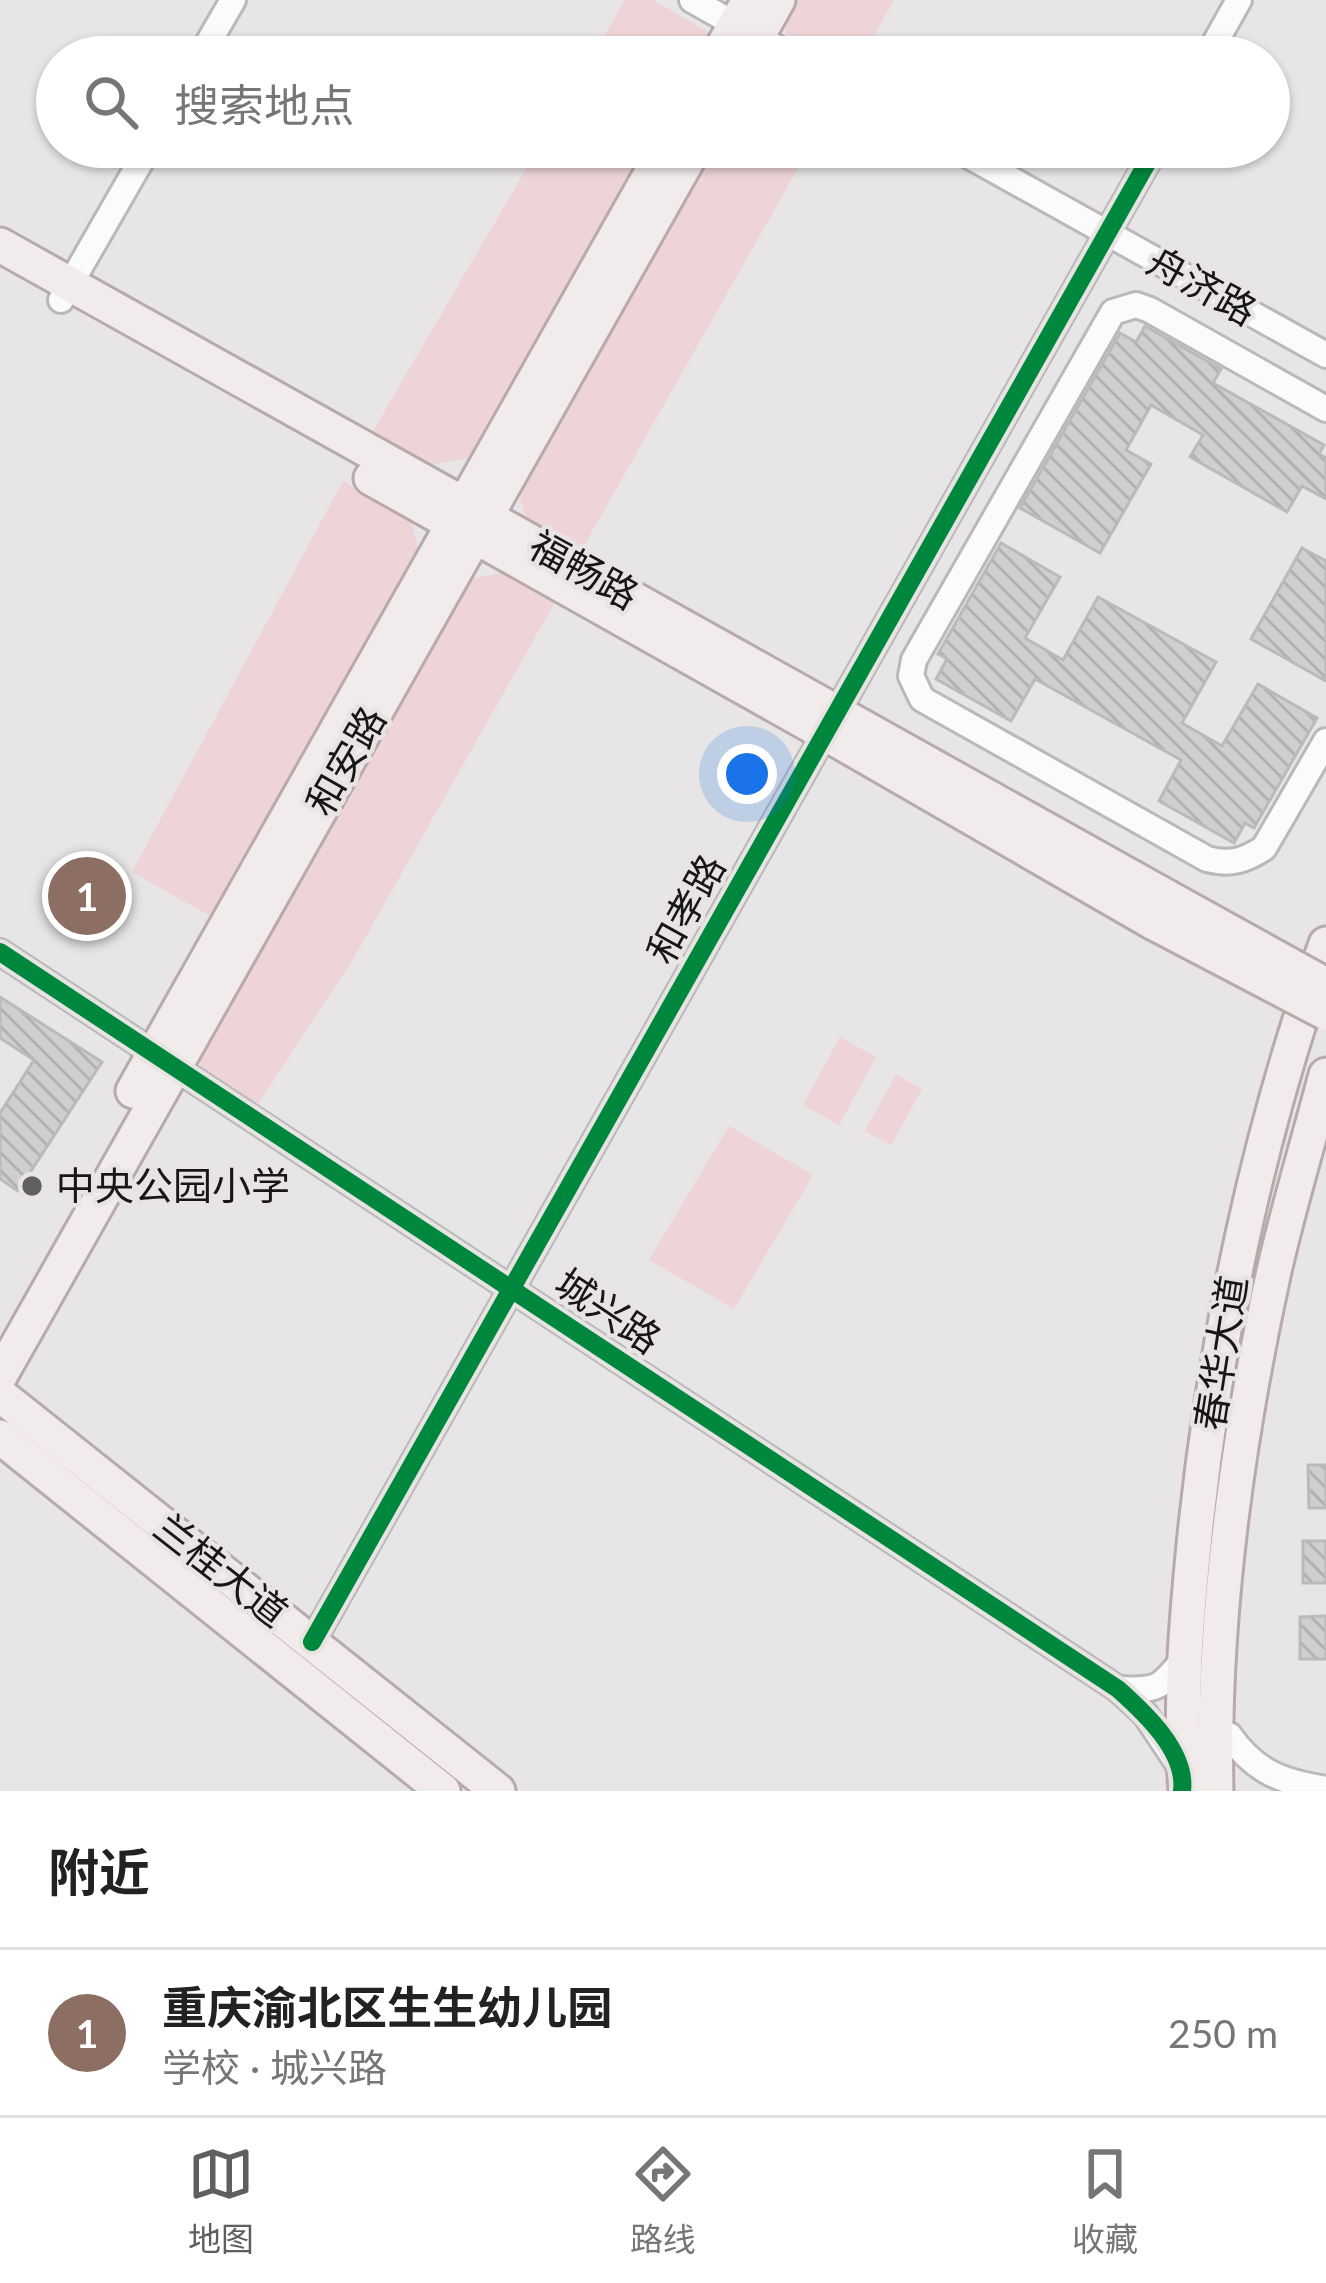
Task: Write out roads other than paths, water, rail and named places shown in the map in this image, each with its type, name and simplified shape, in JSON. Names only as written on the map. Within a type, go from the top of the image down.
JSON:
[{"type":"main road","points":[[747,29],[778,0]]},
{"type":"main road","name":"和安路","points":[[0,1331],[164,1059],[469,520],[655,168]]},
{"type":"main road","name":"和安路","points":[[469,520],[682,168]]},
{"type":"main road","name":"福畅路","points":[[0,245],[66,292],[1160,910]]},
{"type":"main road","name":"福畅路","points":[[0,266],[66,292]]},
{"type":"main road","points":[[1160,910],[1326,985]]},
{"type":"main road","points":[[1160,910],[1326,1013]]},
{"type":"main road","name":"春华大道","points":[[1184,1785],[1184,1658],[1205,1441],[1235,1263],[1326,944]]},
{"type":"main road","name":"和安路","points":[[0,1376],[164,1059]]},
{"type":"main road","name":"春华大道","points":[[1216,1791],[1219,1658],[1243,1445],[1266,1314],[1326,1075]]},
{"type":"main road","name":"兰桂大道","points":[[0,1395],[498,1791]]},
{"type":"main road","name":"兰桂大道","points":[[0,1437],[443,1791]]},
{"type":"street","points":[[212,36],[233,0]]},
{"type":"street","points":[[692,0],[747,29]]},
{"type":"street","points":[[1219,36],[1239,0]]},
{"type":"street","points":[[66,292],[137,168]]},
{"type":"street","name":"舟济路","points":[[989,168],[1326,355]]},
{"type":"street","name":"和孝路","points":[[312,1642],[1144,168]]},
{"type":"street","points":[[1326,409],[1150,310],[1124,306],[1113,312],[914,659],[914,688],[922,699],[1222,863],[1237,862],[1264,848],[1326,741]]},
{"type":"street","points":[[955,501],[992,522]]},
{"type":"street","name":"城兴路","points":[[0,952],[1118,1689],[1145,1714],[1184,1785]]},
{"type":"street","points":[[1118,1689],[1146,1690],[1165,1684],[1184,1658]]},
{"type":"street","name":"春华大道","points":[[1219,1658],[1232,1791]]},
{"type":"street","points":[[1228,1735],[1245,1759],[1262,1771],[1304,1788]]},
{"type":"place","name":"重庆渝北区生生幼儿园","points":[[87,896]]},
{"type":"place","name":"中央公园小学","points":[[32,1186]]}]
